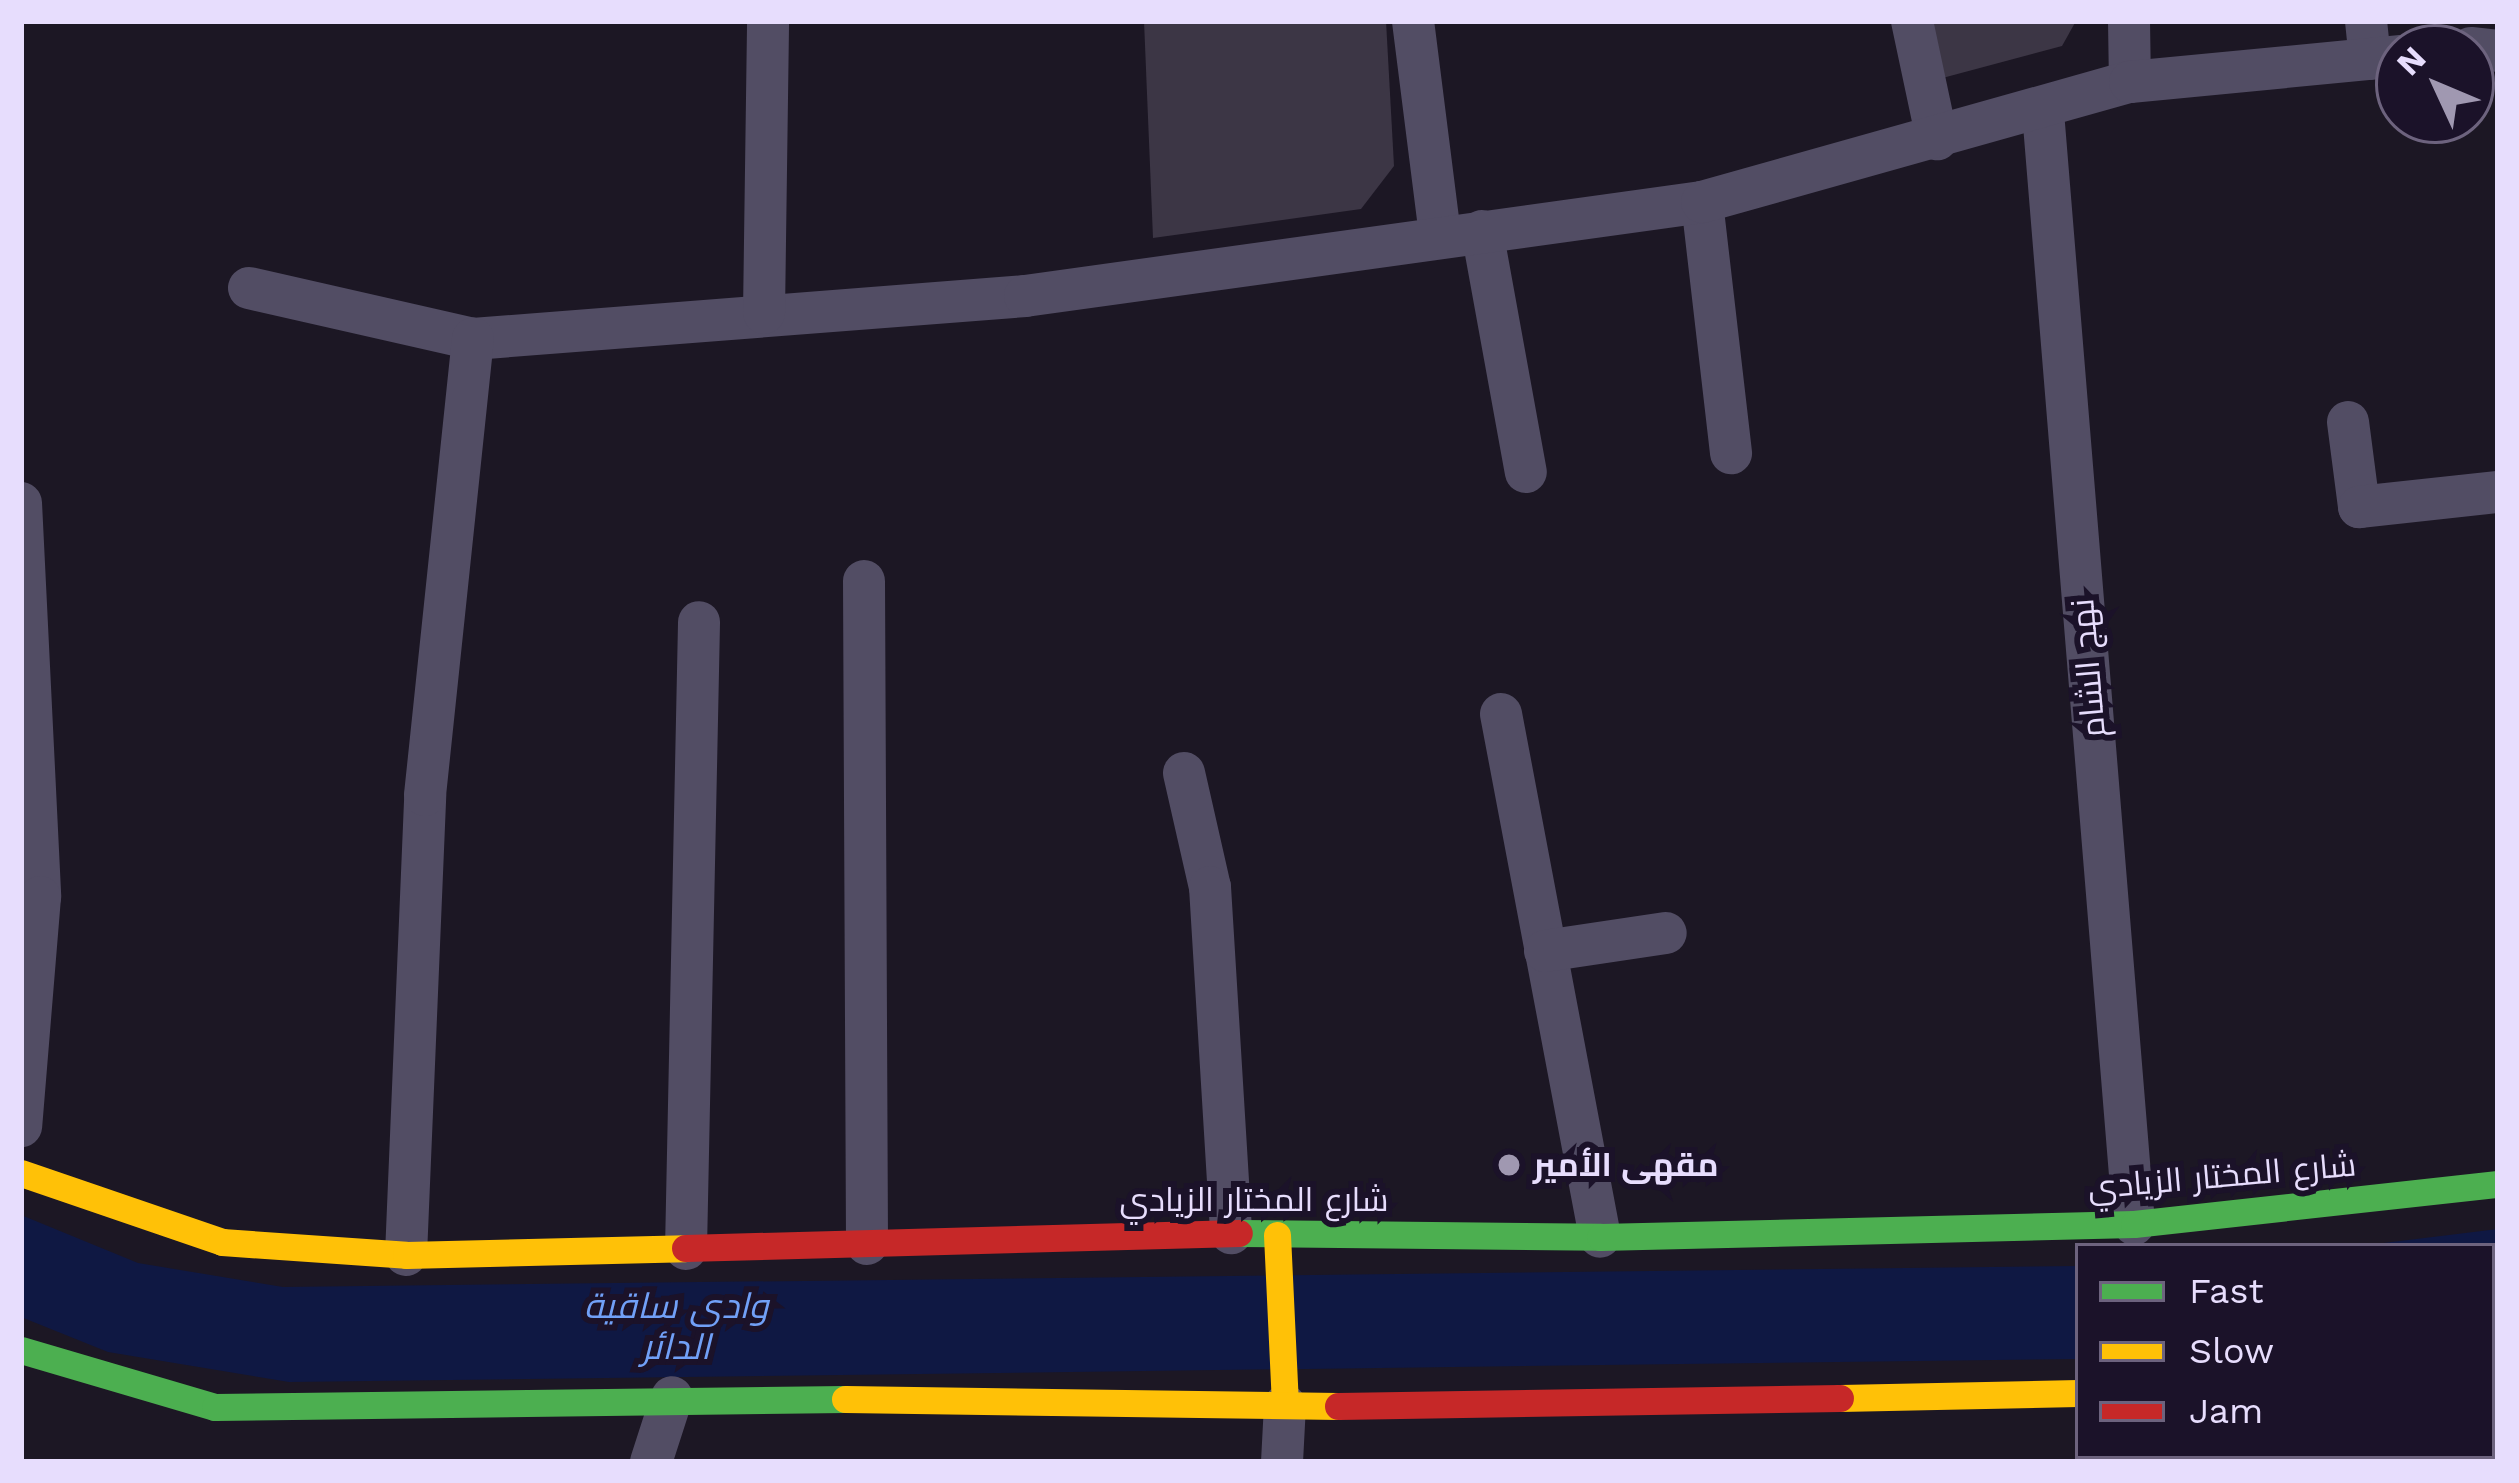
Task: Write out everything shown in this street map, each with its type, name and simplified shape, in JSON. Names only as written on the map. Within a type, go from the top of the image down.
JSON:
[{"type":"main road","name":"شارع المختار الزيادي","points":[[21,1173],[222,1242],[406,1255],[1231,1233],[1600,1237],[2134,1224],[2498,1184]]},
{"type":"main road","points":[[1277,1235],[1285,1405]]},
{"type":"main road","points":[[21,1350],[215,1407],[672,1397],[1285,1405],[2075,1393]]},
{"type":"street","points":[[764,313],[768,21]]},
{"type":"street","points":[[1413,21],[1461,233],[1526,472]]},
{"type":"street","points":[[1912,21],[1937,140]]},
{"type":"street","points":[[2129,21],[2130,82]]},
{"type":"street","points":[[249,288],[473,339],[718,326],[764,313],[1207,275],[1461,233],[1702,202],[2043,112],[2130,82],[2375,45]]},
{"type":"street","name":"نهج الشام","points":[[2043,112],[2134,1224]]},
{"type":"street","points":[[1702,202],[1731,453]]},
{"type":"street","points":[[406,1255],[425,795],[473,339]]},
{"type":"street","points":[[2348,422],[2360,507],[2498,492]]},
{"type":"street","points":[[21,503],[40,897],[21,1126]]},
{"type":"street","points":[[864,580],[867,1244]]},
{"type":"street","points":[[686,1249],[699,622]]},
{"type":"street","points":[[1501,714],[1600,1237]]},
{"type":"street","points":[[1184,773],[1210,886],[1231,1233]]},
{"type":"street","points":[[1545,952],[1666,932]]},
{"type":"street","points":[[651,1462],[672,1397]]},
{"type":"street","points":[[1282,1462],[1285,1405]]},
{"type":"water","name":"وادي ساقية الدائر","points":[[21,1215],[138,1263],[283,1287],[2075,1266],[2075,1359],[289,1382],[108,1352],[21,1317]]},
{"type":"water","points":[[2498,1229],[2498,1325],[2495,1243],[2384,1243]]},
{"type":"building","points":[[1144,21],[1386,21],[1394,166],[1361,209],[1153,238]]},
{"type":"building","points":[[1925,21],[2076,21],[2062,46],[1935,80]]},
{"type":"traffic: fast","points":[[1239,1233],[1600,1237],[2134,1224],[2498,1184]]},
{"type":"traffic: fast","points":[[21,1350],[215,1407],[845,1399]]},
{"type":"traffic: slow","points":[[21,1173],[222,1242],[406,1255],[685,1248]]},
{"type":"traffic: slow","points":[[1277,1235],[1285,1405]]},
{"type":"traffic: slow","points":[[1840,1398],[2075,1393]]},
{"type":"traffic: slow","points":[[845,1399],[1338,1406]]},
{"type":"traffic: jam","points":[[685,1248],[1239,1233]]},
{"type":"traffic: jam","points":[[1338,1406],[1840,1398]]},
{"type":"place","name":"مقهى الأمير","points":[[1509,1165]]}]
